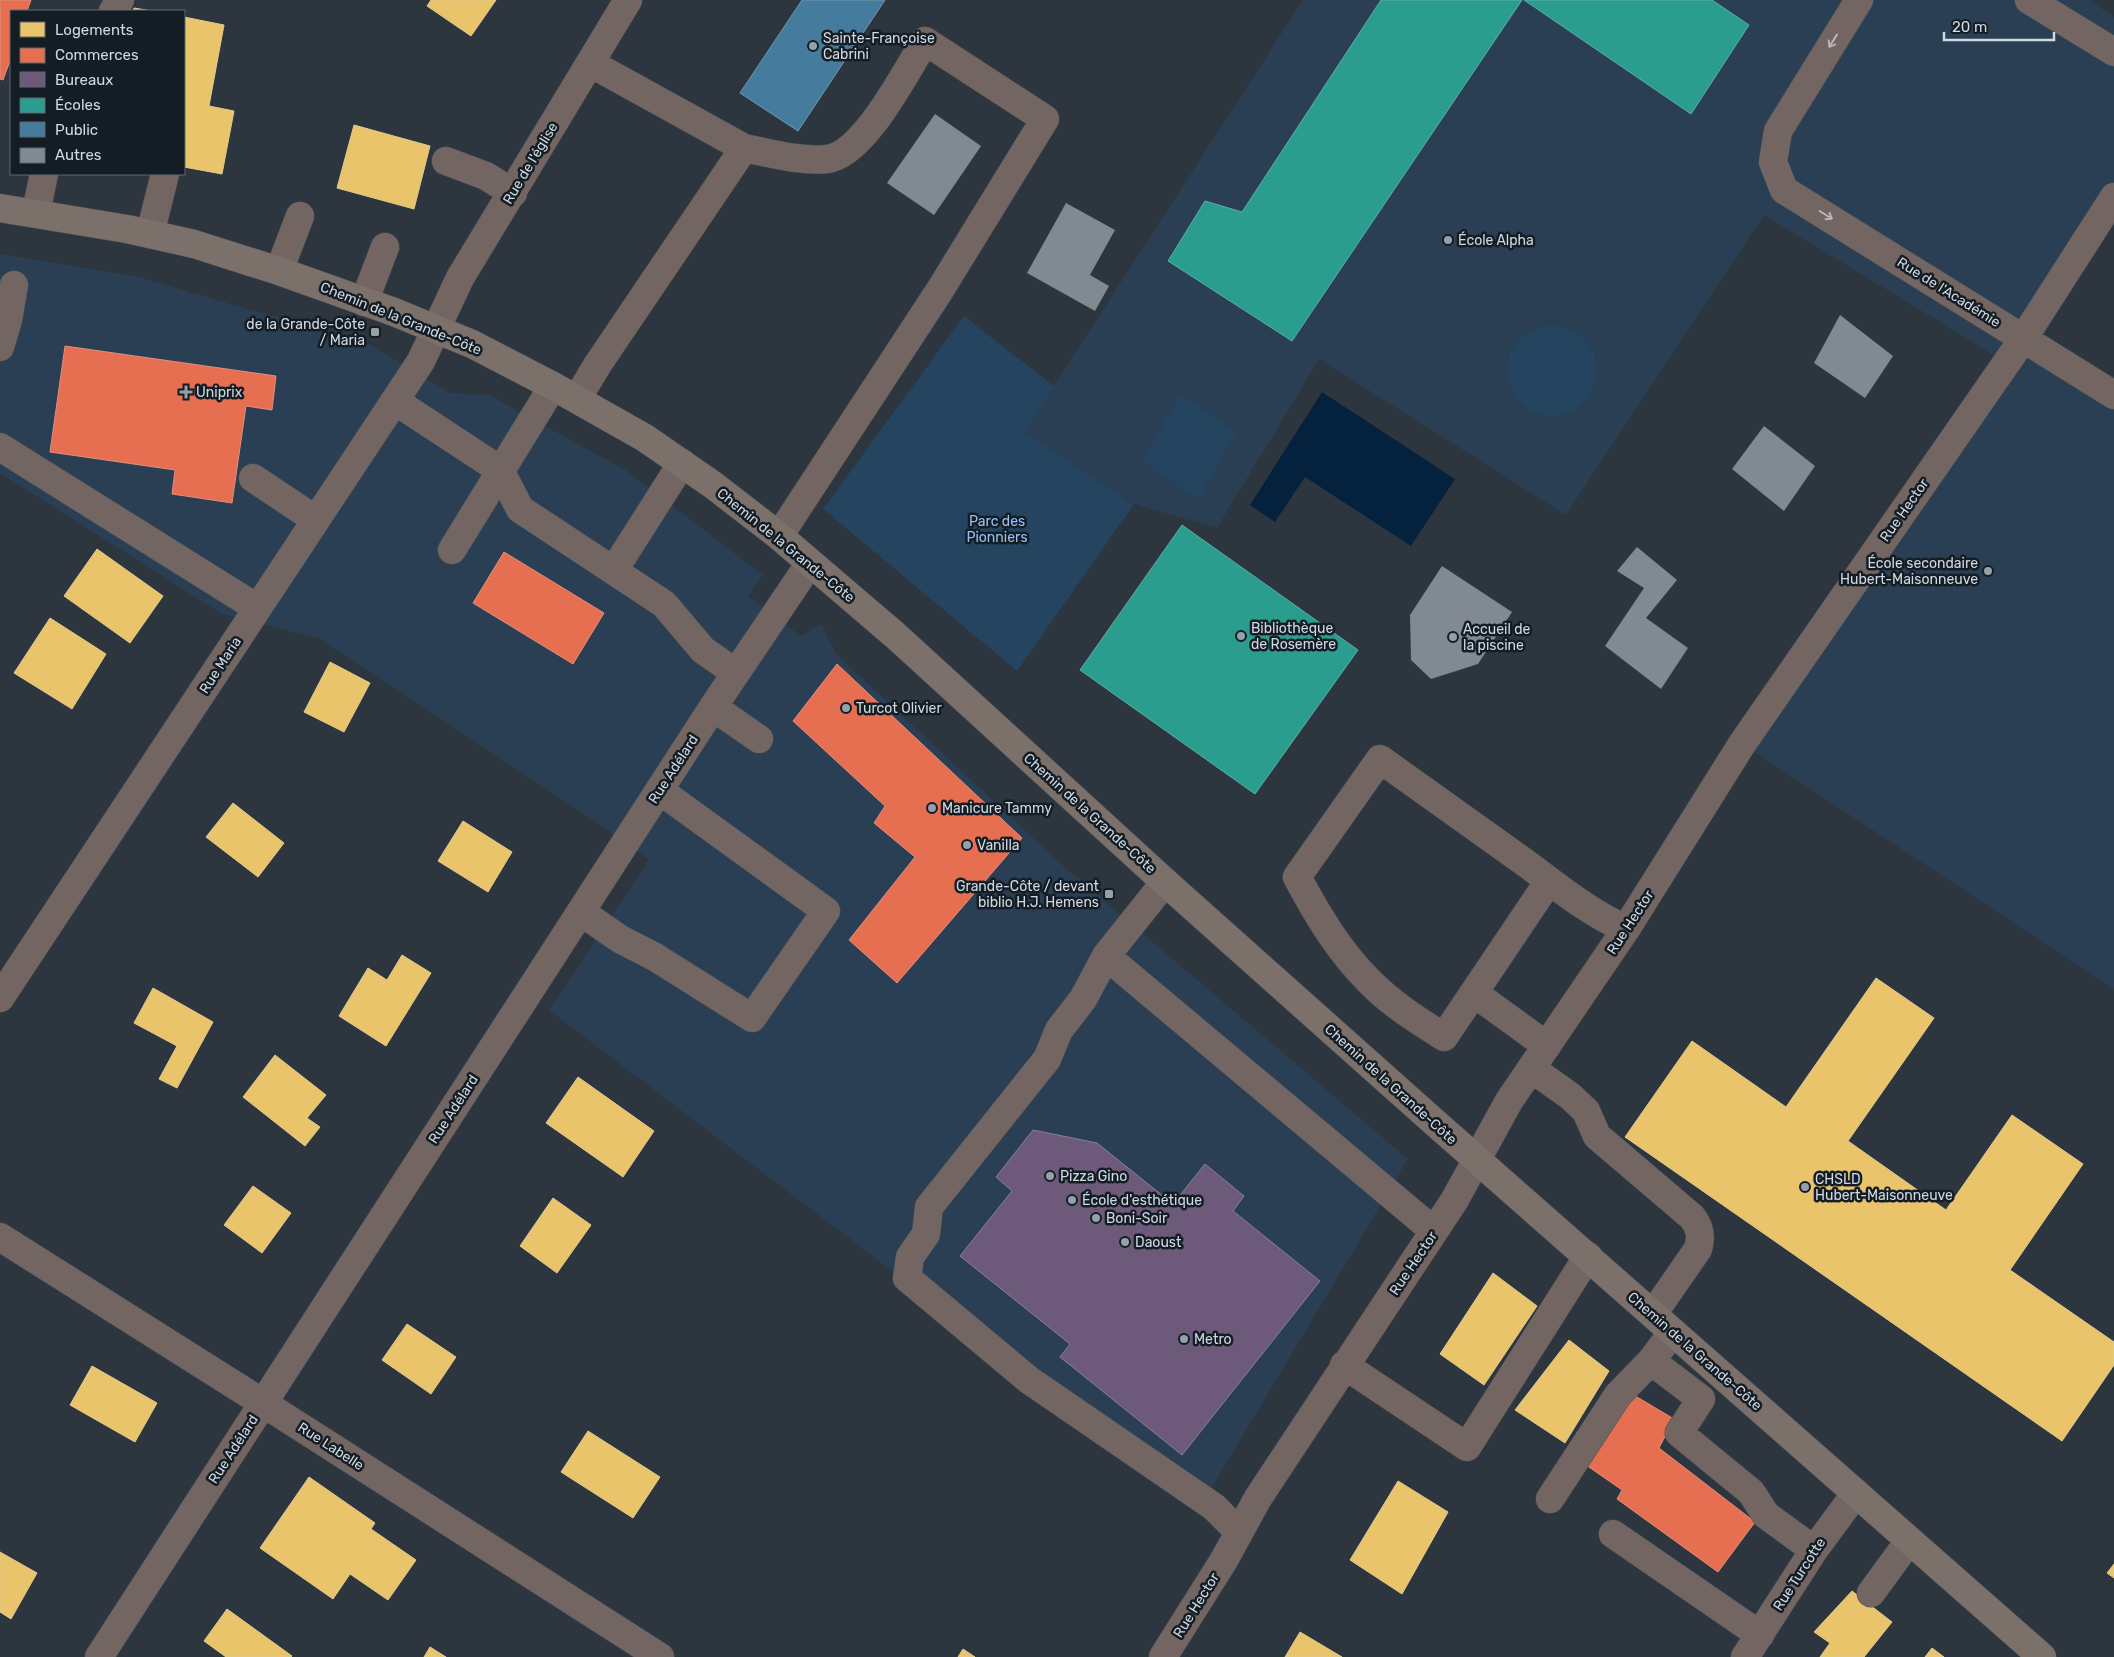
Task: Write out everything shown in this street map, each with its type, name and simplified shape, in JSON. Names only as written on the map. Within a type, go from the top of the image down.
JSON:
[{"type":"main road","name":"Chemin de la Grande-Côte","points":[[0,208],[36,212],[194,244],[280,271],[437,329],[472,344],[578,399],[645,438],[682,463],[779,536],[896,636],[1165,882],[2042,1657]]},
{"type":"street","name":"Rue de l'église","points":[[437,329],[460,278],[628,0]]},
{"type":"street","name":"Rue de l'Académie","points":[[1859,0],[1778,131],[1773,162],[1784,190],[2114,395]]},
{"type":"street","points":[[2030,0],[2114,52]]},
{"type":"street","points":[[590,63],[744,148],[805,158],[827,159],[837,156],[867,133],[926,41],[1045,119],[945,282],[779,536]]},
{"type":"street","points":[[578,399],[598,364],[744,148]]},
{"type":"street","points":[[446,161],[486,176],[512,193]]},
{"type":"street","points":[[36,212],[44,175]]},
{"type":"street","points":[[150,234],[165,175]]},
{"type":"street","name":"Rue Hector","points":[[1163,1657],[1224,1560],[1238,1531],[1344,1365],[1434,1231],[1478,1160],[1509,1101],[1626,929],[1742,744],[2024,339],[2114,197]]},
{"type":"street","points":[[280,271],[300,216]]},
{"type":"street","points":[[364,302],[385,248]]},
{"type":"street","points":[[0,347],[8,320],[14,285]]},
{"type":"street","name":"Rue Maria","points":[[0,998],[395,402],[421,361],[437,329]]},
{"type":"street","points":[[452,550],[553,386]]},
{"type":"street","points":[[395,402],[500,470],[520,509],[664,604],[703,650],[736,673]]},
{"type":"street","points":[[0,447],[257,608]]},
{"type":"street","points":[[614,570],[682,463]]},
{"type":"street","points":[[253,478],[316,520]]},
{"type":"street","name":"Rue Adélard","points":[[99,1657],[713,707],[810,563]]},
{"type":"street","points":[[713,707],[760,739]]},
{"type":"street","points":[[1549,880],[1444,1037],[1409,1014],[1368,980],[1337,944],[1320,919],[1297,877],[1380,759],[1549,880],[1600,918],[1626,929]]},
{"type":"street","points":[[581,912],[620,938],[655,957],[752,1018],[826,911],[660,790]]},
{"type":"street","points":[[1165,882],[1106,956],[1083,999],[1059,1030],[1047,1059],[930,1207],[926,1234],[910,1257],[907,1278],[1029,1380],[1214,1507],[1238,1531]]},
{"type":"street","points":[[1106,956],[1434,1231]]},
{"type":"street","points":[[1474,992],[1547,1046]]},
{"type":"street","points":[[1532,1069],[1570,1096],[1586,1111],[1597,1136],[1698,1224],[1701,1240],[1698,1249],[1653,1314]]},
{"type":"street","name":"Rue Labelle","points":[[0,1238],[263,1403],[629,1649],[660,1657]]},
{"type":"street","points":[[1344,1365],[1467,1447],[1588,1256]]},
{"type":"street","points":[[1550,1498],[1618,1395],[1650,1361],[1673,1332]]},
{"type":"street","points":[[1650,1361],[1701,1399]]},
{"type":"street","points":[[1722,1375],[1701,1399],[1679,1433],[1751,1492],[1766,1515],[1814,1550]]},
{"type":"street","name":"Rue Turcotte","points":[[1753,1646],[1814,1550],[1856,1493]]},
{"type":"street","points":[[1614,1534],[1753,1646]]},
{"type":"street","points":[[1871,1593],[1909,1541]]},
{"type":"shaded area","name":"École Alpha","points":[[1303,0],[2089,0],[2114,17],[2114,197],[2024,339],[2114,399],[2114,989],[1742,744],[2007,363],[1764,215],[1566,515],[1319,359],[1217,528],[1134,504],[1024,432]]},
{"type":"shaded area","points":[[0,254],[135,276],[371,345],[450,393],[489,395],[627,471],[763,575],[748,596],[801,636],[821,624],[836,654],[1061,864],[1408,1159],[1201,1506],[549,1010],[649,860],[599,824],[320,639],[222,614],[0,473]]},
{"type":"shaded area","points":[[1322,392],[1455,479],[1411,546],[1305,477],[1275,522],[1250,505]]},
{"type":"green space","name":"Parc des Pionniers","points":[[964,316],[1055,387],[1024,432],[1134,504],[1017,671],[823,509]]},
{"type":"green space","points":[[1552,326],[1569,329],[1584,339],[1594,354],[1597,371],[1594,388],[1584,403],[1569,413],[1552,416],[1535,413],[1520,403],[1510,388],[1507,371],[1510,354],[1520,339],[1535,329]]},
{"type":"green space","points":[[1181,395],[1237,431],[1198,499],[1141,461]]},
{"type":"building: Logements","points":[[431,0],[496,0],[471,36],[427,6]]},
{"type":"building: Logements","points":[[185,17],[224,25],[209,106],[234,111],[222,174],[185,167]]},
{"type":"building: Logements","points":[[354,125],[430,146],[414,209],[337,188]]},
{"type":"building: Logements","points":[[97,549],[163,596],[130,643],[64,596]]},
{"type":"building: Logements","points":[[50,618],[106,654],[72,709],[14,673]]},
{"type":"building: Logements","points":[[330,662],[370,683],[344,732],[304,712]]},
{"type":"building: Logements","points":[[233,803],[284,843],[258,877],[206,837]]},
{"type":"building: Logements","points":[[463,821],[512,852],[488,892],[438,861]]},
{"type":"building: Logements","points":[[402,955],[431,973],[386,1046],[339,1016],[368,968],[387,980]]},
{"type":"building: Logements","name":"CHSLD Hubert-Maisonneuve","points":[[1876,978],[1934,1018],[1848,1141],[1946,1210],[2012,1115],[2083,1164],[2010,1270],[2114,1342],[2114,1365],[2062,1441],[1625,1137],[1692,1041],[1786,1107]]},
{"type":"building: Logements","points":[[153,988],[213,1022],[177,1088],[159,1079],[177,1046],[134,1023]]},
{"type":"building: Logements","points":[[275,1055],[326,1095],[307,1118],[320,1127],[305,1146],[243,1097]]},
{"type":"building: Logements","points":[[578,1077],[654,1131],[623,1177],[546,1123]]},
{"type":"building: Logements","points":[[253,1186],[291,1213],[262,1253],[224,1225]]},
{"type":"building: Logements","points":[[553,1198],[591,1225],[557,1273],[520,1246]]},
{"type":"building: Logements","points":[[1493,1273],[1537,1306],[1484,1385],[1440,1354]]},
{"type":"building: Logements","points":[[407,1324],[456,1357],[431,1394],[382,1360]]},
{"type":"building: Logements","points":[[1569,1340],[1609,1371],[1565,1443],[1515,1410]]},
{"type":"building: Logements","points":[[92,1366],[157,1403],[135,1442],[70,1405]]},
{"type":"building: Logements","points":[[588,1431],[660,1477],[633,1518],[561,1472]]},
{"type":"building: Logements","points":[[309,1477],[375,1523],[371,1529],[416,1560],[388,1600],[350,1574],[333,1599],[260,1548]]},
{"type":"building: Logements","points":[[1398,1481],[1448,1512],[1402,1594],[1350,1560]]},
{"type":"building: Logements","points":[[0,1552],[37,1573],[11,1619],[0,1612]]},
{"type":"building: Logements","points":[[2114,1564],[2114,1578],[2107,1573]]},
{"type":"building: Logements","points":[[1852,1591],[1892,1622],[1864,1657],[1820,1657],[1830,1643],[1814,1632]]},
{"type":"building: Logements","points":[[227,1609],[292,1656],[226,1657],[204,1641]]},
{"type":"building: Logements","points":[[1300,1632],[1342,1657],[1285,1657]]},
{"type":"building: Logements","points":[[430,1647],[446,1657],[424,1657]]},
{"type":"building: Logements","points":[[1932,1648],[1944,1657],[1925,1657]]},
{"type":"building: Logements","points":[[963,1649],[975,1657],[958,1657]]},
{"type":"building: Commerces","points":[[0,0],[31,0],[27,10],[10,10],[10,61],[3,80],[0,79]]},
{"type":"building: Commerces","points":[[65,346],[276,376],[272,410],[246,406],[232,503],[172,494],[175,470],[50,452]]},
{"type":"building: Commerces","points":[[504,552],[604,613],[573,664],[473,603]]},
{"type":"building: Commerces","points":[[837,664],[1022,838],[897,983],[849,940],[915,857],[874,823],[885,806],[793,721]]},
{"type":"building: Commerces","points":[[1632,1394],[1674,1419],[1659,1448],[1755,1522],[1718,1572],[1617,1499],[1622,1490],[1586,1465]]},
{"type":"building: Bureaux","points":[[1033,1130],[1097,1143],[1173,1204],[1205,1164],[1244,1196],[1233,1211],[1320,1281],[1182,1455],[1060,1357],[1070,1344],[960,1256],[1012,1191],[996,1177]]},
{"type":"building: Écoles","points":[[1381,0],[1522,0],[1292,341],[1168,261],[1205,201],[1242,212]]},
{"type":"building: Écoles","points":[[1524,0],[1712,0],[1749,25],[1691,114]]},
{"type":"building: Écoles","points":[[1182,525],[1358,650],[1255,794],[1080,670]]},
{"type":"building: Public","name":"Sainte-Françoise Cabrini","points":[[802,0],[885,0],[798,131],[740,93]]},
{"type":"building: Autres","points":[[935,114],[981,146],[934,215],[887,183]]},
{"type":"building: Autres","points":[[1066,203],[1115,230],[1090,275],[1109,286],[1095,311],[1027,273]]},
{"type":"building: Autres","points":[[1840,315],[1893,356],[1865,398],[1814,363]]},
{"type":"building: Autres","points":[[1764,426],[1815,466],[1784,511],[1732,469]]},
{"type":"building: Autres","points":[[1637,547],[1677,580],[1646,618],[1688,648],[1661,689],[1605,646],[1644,588],[1617,571]]},
{"type":"building: Autres","name":"Accueil de la piscine","points":[[1442,566],[1512,612],[1478,664],[1431,679],[1411,660],[1410,615]]},
{"type":"place","name":"Sainte-Françoise Cabrini","points":[[813,46]]},
{"type":"place","name":"École Alpha","points":[[1448,240]]},
{"type":"place","name":"de la Grande-Côte / Maria","points":[[375,332]]},
{"type":"place","name":"Uniprix","points":[[186,392]]},
{"type":"place","name":"École secondaire Hubert-Maisonneuve","points":[[1988,571]]},
{"type":"place","name":"Bibliothèque de Rosemère","points":[[1241,636]]},
{"type":"place","name":"Accueil de la piscine","points":[[1453,637]]},
{"type":"place","name":"Turcot Olivier","points":[[846,708]]},
{"type":"place","name":"Manicure Tammy","points":[[932,808]]},
{"type":"place","name":"Vanilla","points":[[967,845]]},
{"type":"place","name":"Grande-Côte / devant biblio H.J. Hemens","points":[[1109,894]]},
{"type":"place","name":"Pizza Gino","points":[[1050,1176]]},
{"type":"place","name":"CHSLD Hubert-Maisonneuve","points":[[1805,1187]]},
{"type":"place","name":"École d'esthétique","points":[[1072,1200]]},
{"type":"place","name":"Boni-Soir","points":[[1096,1218]]},
{"type":"place","name":"Daoust","points":[[1125,1242]]},
{"type":"place","name":"Metro","points":[[1184,1339]]}]
